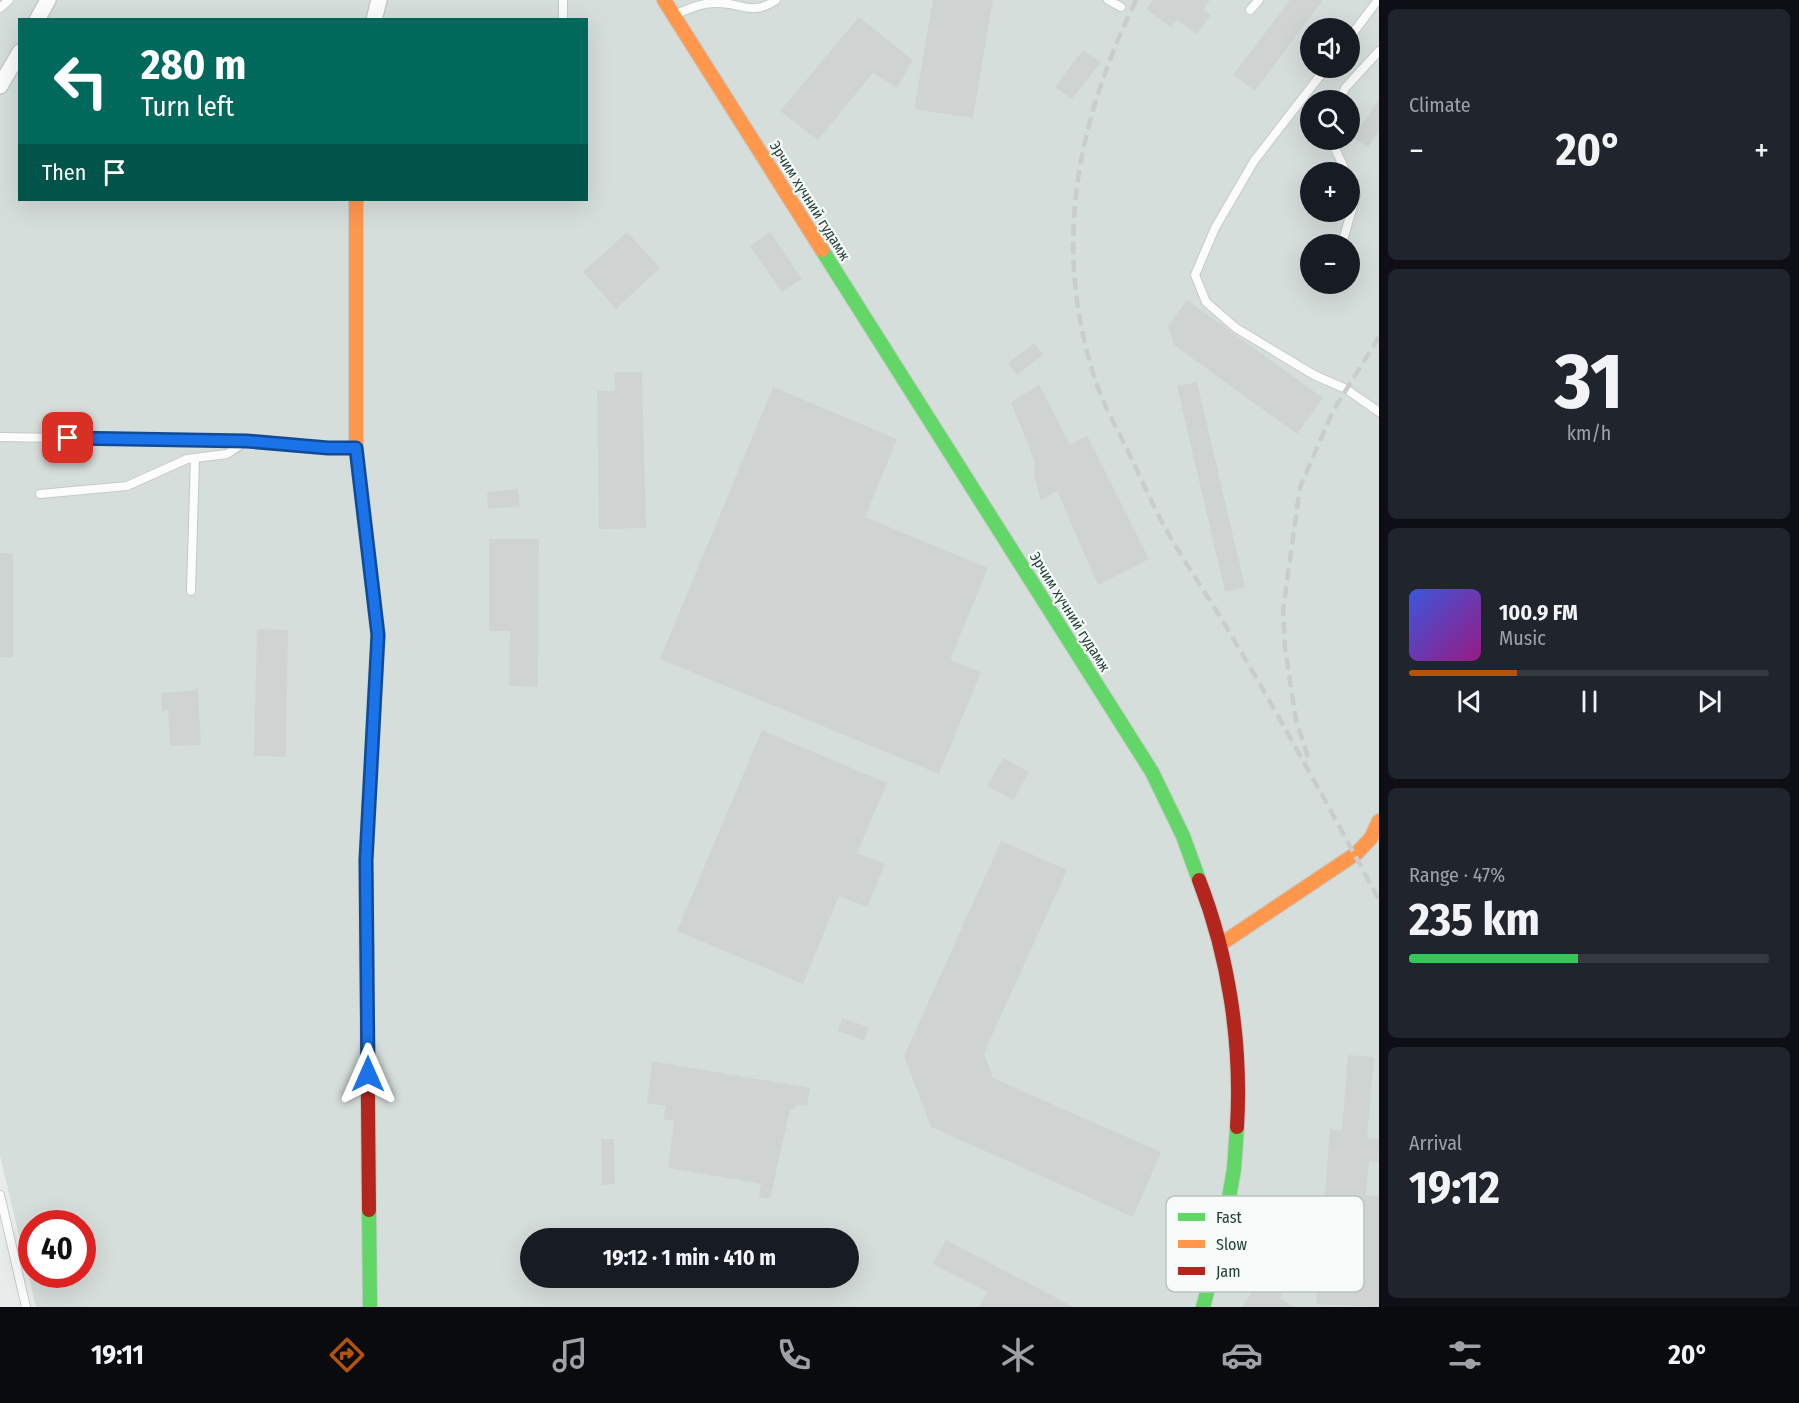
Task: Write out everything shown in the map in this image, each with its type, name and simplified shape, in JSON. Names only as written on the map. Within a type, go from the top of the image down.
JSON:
[{"type":"main road","name":"Эрчим хүчний гудамж","points":[[664,0],[1152,772],[1167,801],[1197,867],[1208,898],[1221,944],[1229,987],[1236,1037],[1238,1122],[1230,1196]]},
{"type":"main road","points":[[356,201],[356,448],[378,635],[366,860],[370,1307]]},
{"type":"main road","points":[[1221,944],[1355,855],[1371,838],[1379,821]]},
{"type":"main road","name":"Эрчим хүчний гудамж","points":[[1203,1307],[1208,1292]]},
{"type":"street","points":[[39,18],[48,0]]},
{"type":"street","points":[[374,18],[379,0]]},
{"type":"street","points":[[0,86],[18,54]]},
{"type":"lane","points":[[0,8],[9,0]]},
{"type":"lane","points":[[563,0],[563,18]]},
{"type":"lane","points":[[673,15],[714,2],[751,9],[764,7],[776,0]]},
{"type":"lane","points":[[1108,0],[1121,7]]},
{"type":"lane","points":[[1250,10],[1259,0]]},
{"type":"lane","points":[[1360,24],[1378,0]]},
{"type":"lane","points":[[1344,90],[1379,51]]},
{"type":"lane","points":[[1318,78],[1254,161],[1215,228],[1195,275],[1206,302],[1236,328],[1314,375],[1346,389],[1379,412]]},
{"type":"lane","points":[[0,437],[247,441],[356,448]]},
{"type":"lane","points":[[40,494],[127,486],[187,459],[227,454],[247,441]]},
{"type":"lane","points":[[191,591],[195,459]]},
{"type":"lane","points":[[0,1195],[26,1307]]},
{"type":"shaded area","points":[[0,0],[1379,0],[1379,1307],[36,1307],[31,1288],[96,1288],[96,1210],[18,1210],[18,1232],[0,1156]]},
{"type":"building","points":[[933,0],[993,0],[973,118],[914,109]]},
{"type":"building","points":[[1153,0],[1210,0],[1203,10],[1211,15],[1197,34],[1177,20],[1171,27],[1146,9]]},
{"type":"building","points":[[1290,0],[1323,0],[1310,18],[1300,18],[1300,31],[1255,91],[1233,75]]},
{"type":"building","points":[[859,17],[913,60],[897,88],[873,73],[818,140],[780,111]]},
{"type":"building","points":[[1083,50],[1101,62],[1072,99],[1055,87]]},
{"type":"building","points":[[1379,99],[1379,131],[1368,147],[1360,142],[1360,128]]},
{"type":"building","points":[[627,232],[660,268],[616,309],[583,272]]},
{"type":"building","points":[[770,232],[802,279],[782,292],[750,246]]},
{"type":"building","points":[[1187,300],[1323,398],[1297,434],[1174,345],[1168,326]]},
{"type":"building","points":[[1034,343],[1043,355],[1017,375],[1008,363]]},
{"type":"building","points":[[615,372],[642,372],[646,528],[599,529],[597,391],[615,391]]},
{"type":"building","points":[[1197,382],[1245,587],[1225,592],[1177,386]]},
{"type":"building","points":[[1039,385],[1070,445],[1087,435],[1149,559],[1098,585],[1057,491],[1041,500],[1034,476],[1035,462],[1011,402]]},
{"type":"building","points":[[773,387],[897,439],[865,517],[988,568],[950,660],[981,672],[939,774],[660,659]]},
{"type":"building","points":[[518,489],[520,506],[488,509],[487,492]]},
{"type":"building","points":[[489,539],[539,539],[538,687],[509,686],[510,631],[489,631]]},
{"type":"building","points":[[0,553],[13,553],[13,657],[0,657]]},
{"type":"building","points":[[257,629],[288,630],[286,757],[254,756]]},
{"type":"building","points":[[198,690],[201,745],[170,746],[168,710],[162,710],[161,693]]},
{"type":"building","points":[[762,730],[887,783],[857,853],[885,864],[867,907],[839,896],[803,984],[677,931]]},
{"type":"building","points":[[1003,758],[1029,772],[1013,800],[987,786]]},
{"type":"building","points":[[1001,841],[1067,870],[984,1053],[993,1078],[1161,1152],[1133,1217],[931,1127],[904,1056]]},
{"type":"building","points":[[842,1018],[869,1027],[864,1041],[838,1031]]},
{"type":"building","points":[[1348,1055],[1374,1057],[1367,1138],[1379,1139],[1379,1147],[1378,1162],[1369,1161],[1366,1195],[1379,1196],[1379,1307],[1316,1304],[1317,1292],[1364,1292],[1364,1196],[1325,1196],[1330,1129],[1342,1130]]},
{"type":"building","points":[[652,1061],[810,1088],[807,1106],[796,1105],[795,1110],[790,1109],[770,1199],[759,1197],[761,1184],[668,1168],[674,1121],[663,1119],[666,1106],[647,1103]]},
{"type":"building","points":[[601,1139],[614,1139],[615,1184],[602,1185]]},
{"type":"building","points":[[946,1240],[1074,1307],[979,1307],[987,1292],[933,1264]]},
{"type":"building","points":[[1252,1292],[1280,1292],[1283,1294],[1280,1298],[1294,1307],[1242,1307]]},
{"type":"railway","points":[[1136,0],[1115,47],[1098,95],[1085,143],[1076,191],[1073,239],[1076,288],[1084,338],[1101,396],[1163,525],[1266,695],[1379,900]]},
{"type":"railway","points":[[1308,757],[1296,720],[1285,648],[1283,610],[1300,487],[1333,411],[1379,337]]},
{"type":"traffic: fast","points":[[822,250],[1152,772],[1183,836],[1199,880]]},
{"type":"traffic: fast","points":[[363,507],[378,635],[366,860],[367,998]]},
{"type":"traffic: fast","points":[[1229,1196],[1237,1127]]},
{"type":"traffic: fast","points":[[369,1210],[370,1307]]},
{"type":"traffic: fast","points":[[1203,1307],[1207,1292]]},
{"type":"traffic: slow","points":[[664,0],[822,250]]},
{"type":"traffic: slow","points":[[356,201],[356,448],[363,507]]},
{"type":"traffic: slow","points":[[1221,944],[1357,853],[1371,838],[1379,821]]},
{"type":"traffic: jam","points":[[1199,880],[1218,939],[1231,1001],[1237,1064],[1237,1127]]},
{"type":"traffic: jam","points":[[367,998],[369,1210]]},
{"type":"route","points":[[68,438],[247,441],[356,448],[378,635],[366,860],[368,1074]]}]
